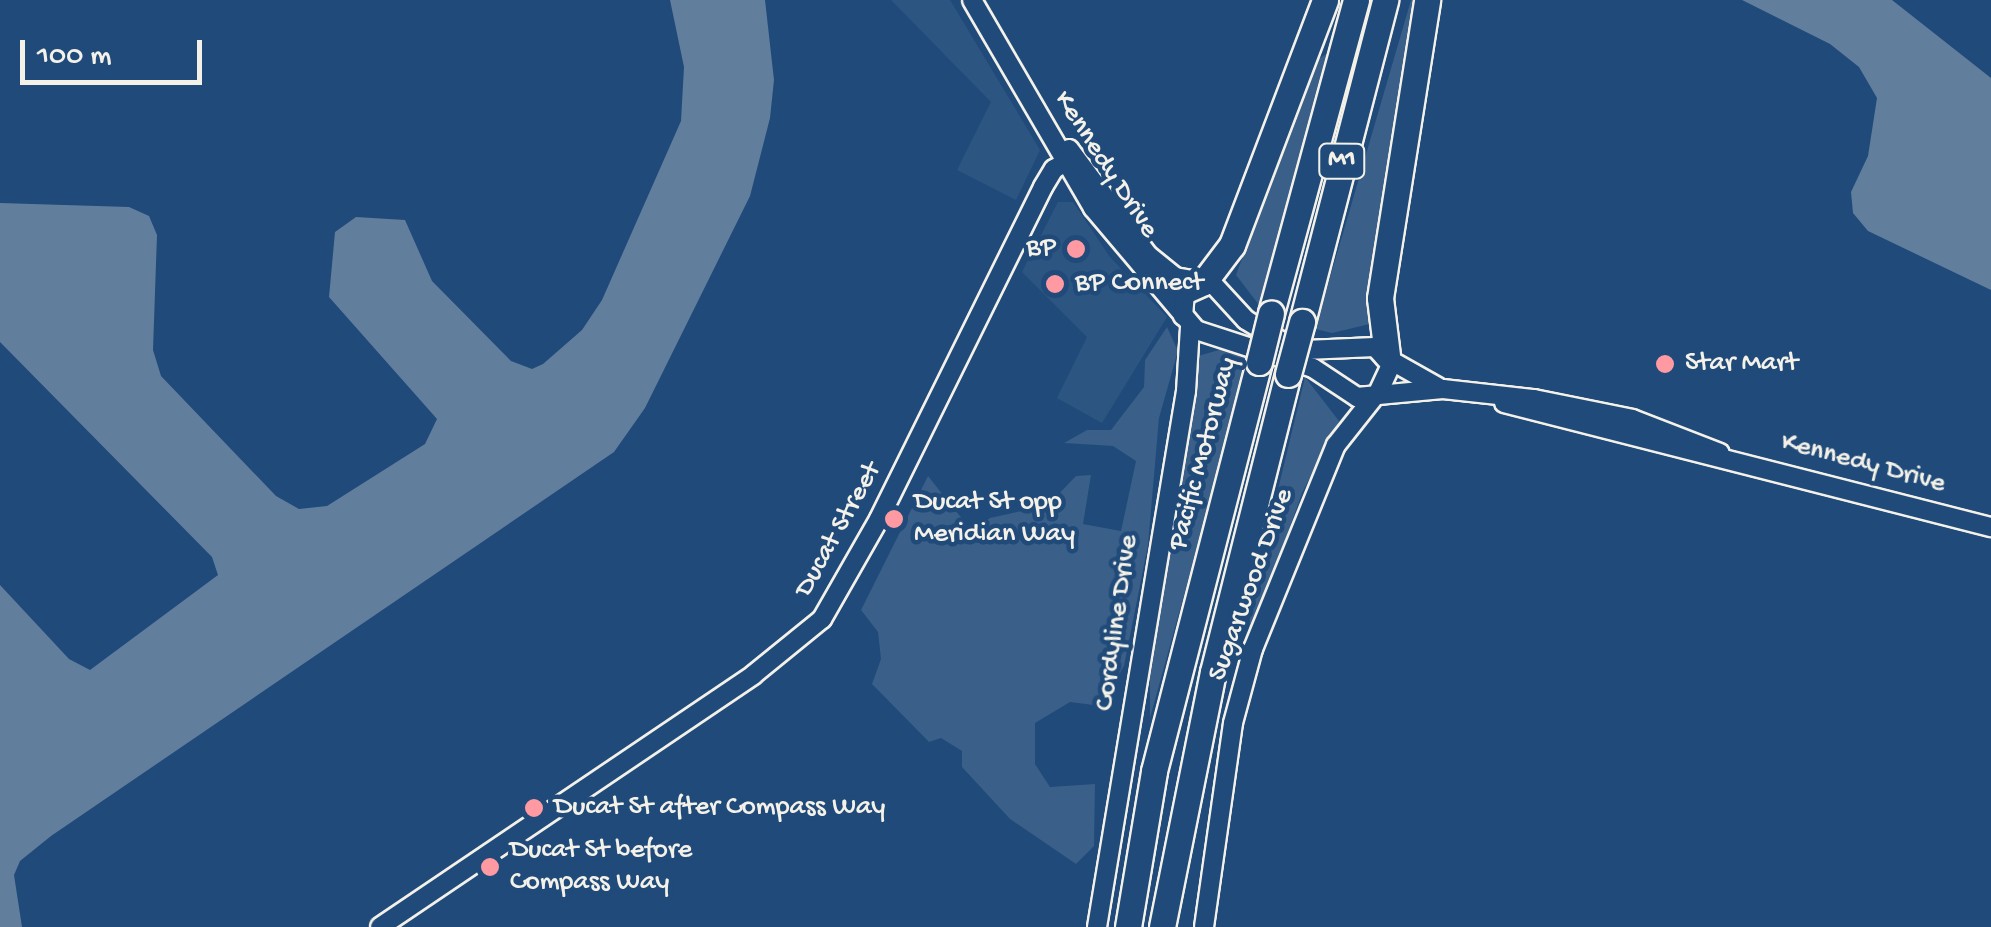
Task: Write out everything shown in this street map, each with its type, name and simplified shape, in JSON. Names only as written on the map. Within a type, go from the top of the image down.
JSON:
[{"type":"highway","points":[[1203,282],[1232,245],[1325,0]]},
{"type":"highway","name":"Pacific Motorway","points":[[1128,927],[1154,771],[1356,0]]},
{"type":"highway","name":"M1","points":[[1162,927],[1214,672],[1385,0]]},
{"type":"highway","points":[[1388,357],[1380,298],[1427,0]]},
{"type":"street","name":"Kennedy Drive","points":[[972,0],[1118,242],[1187,321]]},
{"type":"street","name":"Kennedy Drive","points":[[1070,160],[1148,255],[1175,277],[1219,286],[1246,320],[1284,344],[1322,351],[1370,346],[1443,389]]},
{"type":"street","name":"Ducat Street","points":[[380,927],[753,675],[822,620],[874,529],[1034,206],[1070,160]]},
{"type":"street","points":[[1203,282],[1185,295],[1187,321],[1300,362],[1357,397],[1376,396]]},
{"type":"street","name":"Cordyline Drive","points":[[1097,927],[1186,390],[1187,321]]},
{"type":"street","name":"Sugarwood Drive","points":[[1204,927],[1233,724],[1253,649],[1336,446],[1388,381],[1388,357]]},
{"type":"street","name":"Kennedy Drive","points":[[1376,396],[1443,389],[1615,414],[1720,453],[1991,528]]},
{"type":"shaded area","points":[[670,0],[765,0],[774,80],[770,118],[750,196],[645,408],[614,452],[51,836],[20,861],[14,875],[22,927],[0,927],[0,585],[69,659],[90,670],[218,575],[212,557],[0,342],[0,203],[129,207],[149,216],[157,235],[153,350],[161,376],[276,496],[299,509],[327,506],[425,444],[437,419],[329,297],[335,232],[356,217],[405,220],[432,281],[511,361],[532,369],[543,364],[582,330],[602,300],[681,121],[684,67]]},
{"type":"shaded area","points":[[891,0],[950,0],[1040,150],[1016,200],[957,170],[991,102]]},
{"type":"shaded area","points":[[1411,0],[1417,0],[1387,168],[1370,324],[1332,333],[1315,329]]},
{"type":"shaded area","points":[[1742,0],[1892,0],[1991,78],[1991,290],[1868,231],[1853,213],[1851,192],[1868,156],[1877,98],[1859,67],[1830,44]]},
{"type":"shaded area","points":[[1328,53],[1259,305],[1236,275],[1315,61]]},
{"type":"shaded area","points":[[1058,202],[1073,202],[1110,257],[1167,317],[1102,423],[1057,398],[1087,337],[1022,272]]},
{"type":"shaded area","points":[[1167,327],[1178,351],[1159,418],[1148,545],[1124,666],[1101,706],[1070,702],[1035,723],[1035,764],[1050,787],[1095,784],[1094,846],[1076,864],[1010,819],[962,767],[962,751],[941,738],[929,742],[872,684],[881,659],[878,632],[861,610],[928,476],[971,530],[990,518],[1048,505],[1076,476],[1091,475],[1083,524],[1121,531],[1136,461],[1113,446],[1064,443],[1087,430],[1111,430],[1144,387],[1145,360]]},
{"type":"shaded area","points":[[1236,345],[1249,360],[1150,718],[1150,668],[1198,356]]},
{"type":"shaded area","points":[[1305,377],[1339,421],[1302,493],[1248,643],[1251,602]]},
{"type":"place","name":"BP","points":[[1076,249]]},
{"type":"place","name":"BP Connect","points":[[1055,284]]},
{"type":"place","name":"Star Mart","points":[[1665,364]]},
{"type":"place","name":"Ducat St opp Meridian Way","points":[[894,519]]},
{"type":"place","name":"Ducat St after Compass Way","points":[[534,808]]},
{"type":"place","name":"Ducat St before Compass Way","points":[[490,867]]}]
